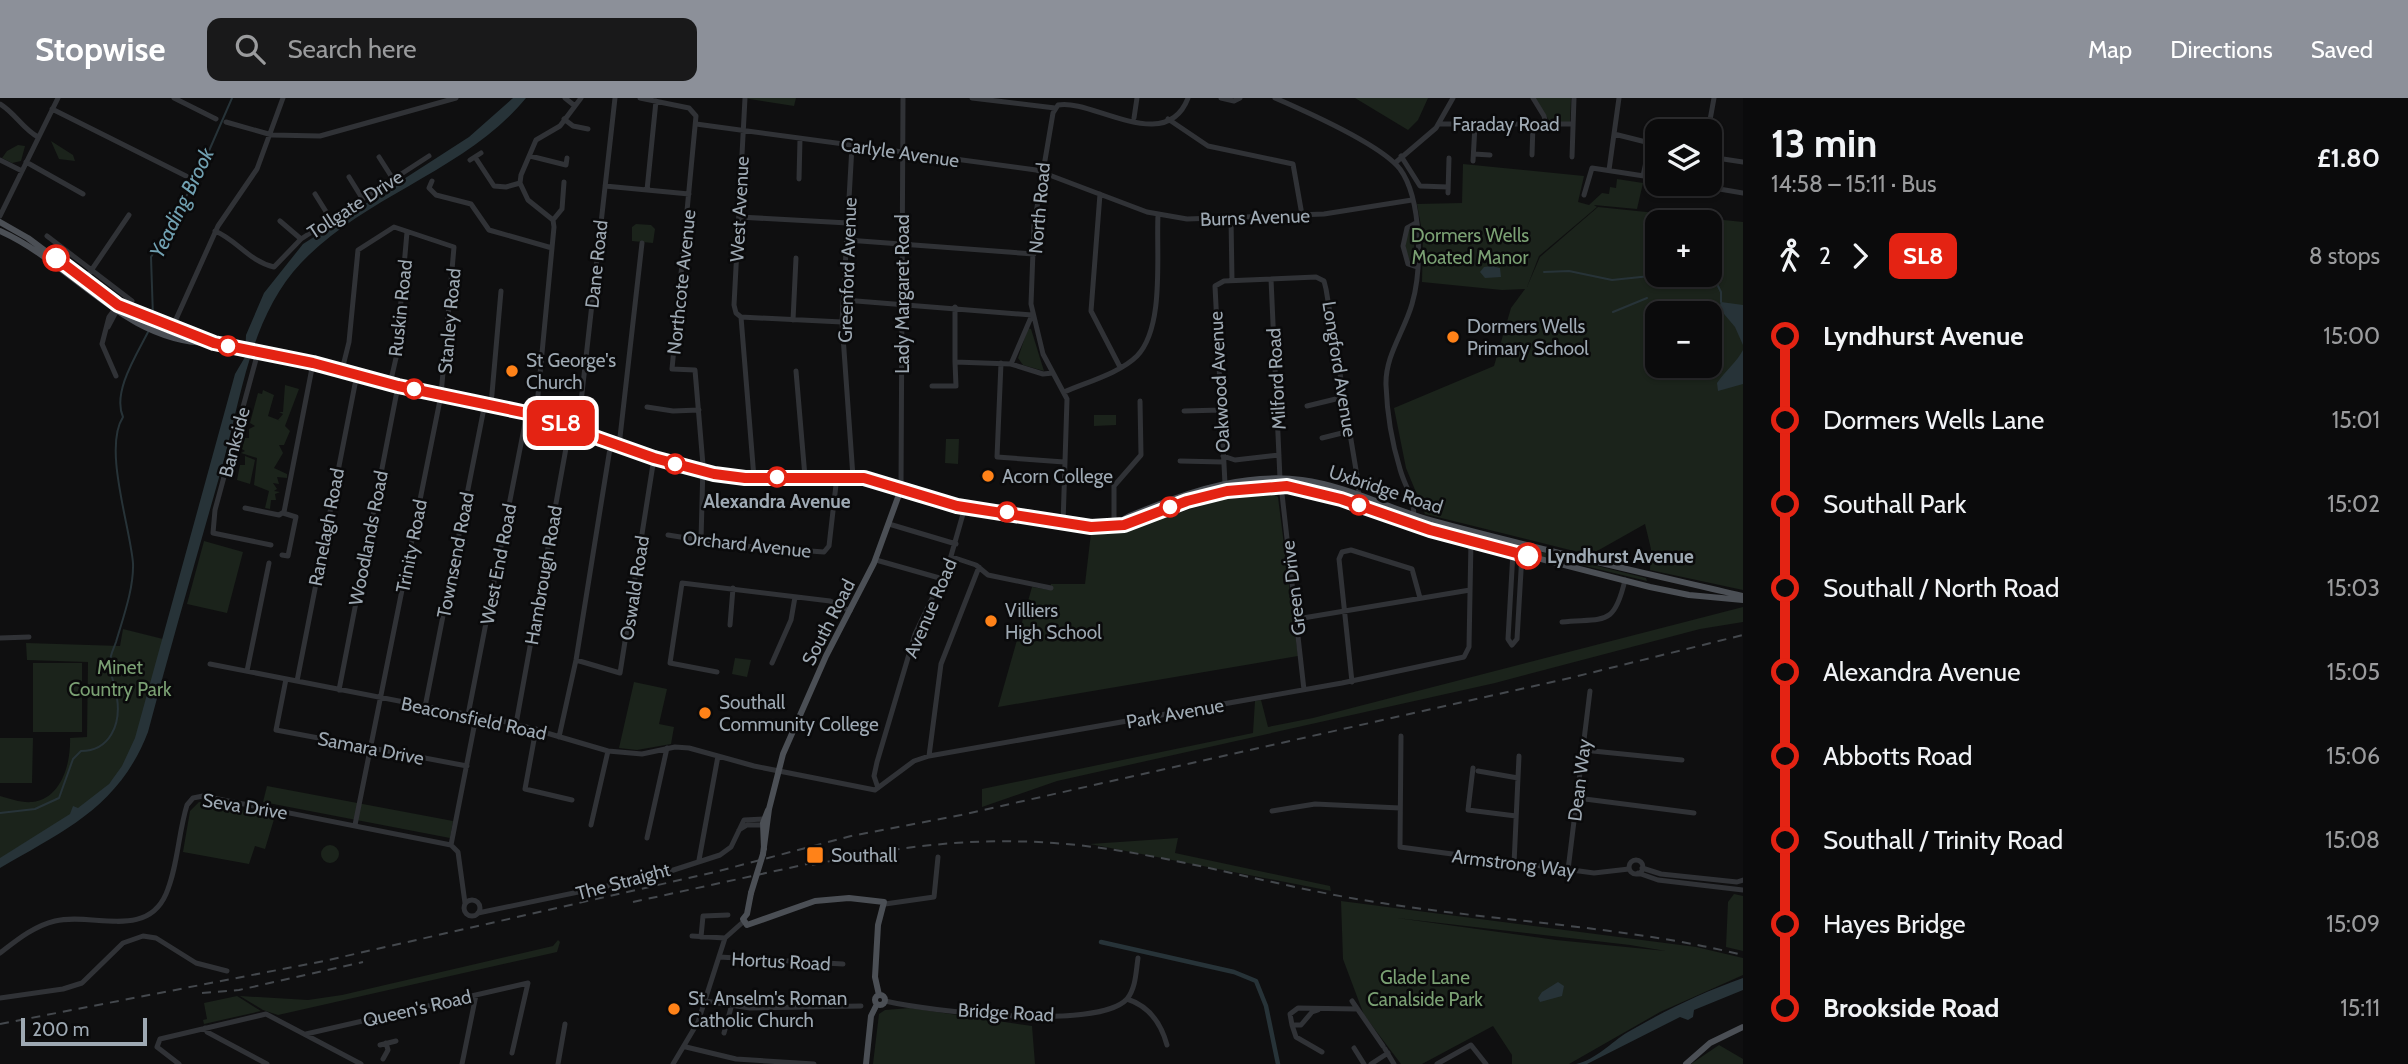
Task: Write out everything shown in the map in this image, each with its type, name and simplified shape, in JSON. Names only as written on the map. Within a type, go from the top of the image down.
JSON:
[{"type":"main road","points":[[0,222],[28,238],[116,309]]},
{"type":"main road","points":[[0,231],[34,250],[116,309],[184,335],[257,352]]},
{"type":"main road","points":[[158,326],[172,328],[184,335]]},
{"type":"main road","name":"Uxbridge Road","points":[[257,352],[527,413],[702,472],[754,478],[837,477],[853,474],[965,507],[992,509],[1091,527],[1130,523],[1225,484],[1315,482],[1414,515],[1497,538],[1741,596]]},
{"type":"main road","name":"Uxbridge Road","points":[[1197,494],[1280,482],[1412,524],[1646,586],[1689,595],[1741,596]]},
{"type":"main road","points":[[1313,491],[1315,482]]},
{"type":"main road","name":"South Road","points":[[743,922],[750,918],[751,892],[764,851],[766,818],[779,769],[826,656],[876,560],[901,489]]},
{"type":"main road","points":[[1495,547],[1497,538]]},
{"type":"main road","points":[[1555,562],[1551,556],[1558,553]]},
{"type":"main road","points":[[1646,586],[1651,581],[1649,575]]},
{"type":"main road","name":"South Road","points":[[764,851],[766,818]]},
{"type":"main road","points":[[750,918],[776,915],[823,900],[859,898],[881,906],[875,983],[879,995],[883,996],[885,1001],[877,1004]]},
{"type":"main road","points":[[866,1064],[871,1016],[879,995]]},
{"type":"main road","points":[[1686,1064],[1710,1043],[1743,1027]]},
{"type":"street","points":[[0,216],[58,98]]},
{"type":"street","points":[[174,98],[216,119]]},
{"type":"street","points":[[172,328],[215,231],[254,176],[272,135],[283,98]]},
{"type":"street","points":[[226,122],[272,135],[330,134],[456,98]]},
{"type":"street","points":[[565,98],[575,106]]},
{"type":"street","points":[[553,220],[528,200],[520,183],[536,140],[560,126],[581,98]]},
{"type":"street","name":"Dane Road","points":[[578,429],[615,98]]},
{"type":"street","points":[[640,98],[656,101],[647,190]]},
{"type":"street","name":"West Avenue","points":[[741,317],[734,309],[745,98]]},
{"type":"street","name":"Lady Margaret Road","points":[[901,489],[903,98]]},
{"type":"street","points":[[972,98],[1072,102],[1134,118],[1168,119],[1208,146],[1293,164],[1303,215]]},
{"type":"street","points":[[1134,118],[1137,98]]},
{"type":"street","points":[[1168,119],[1181,111],[1188,98]]},
{"type":"street","points":[[1221,98],[1234,101],[1240,98]]},
{"type":"street","points":[[1275,98],[1381,153],[1395,163],[1409,188],[1416,223],[1417,267],[1413,303],[1390,359],[1386,381],[1398,462],[1414,501],[1412,524]]},
{"type":"street","points":[[1395,163],[1440,124],[1453,98]]},
{"type":"street","points":[[1533,98],[1545,116],[1546,124]]},
{"type":"street","points":[[1572,157],[1574,98]]},
{"type":"street","points":[[1609,170],[1619,98]]},
{"type":"street","points":[[1710,119],[1714,98]]},
{"type":"street","name":"Northcote Avenue","points":[[656,101],[694,112],[696,124],[673,369],[695,370],[702,472],[701,540]]},
{"type":"street","name":"North Road","points":[[1057,103],[1041,172],[1034,225],[1032,315],[1041,349],[1065,392],[1068,407],[1063,524]]},
{"type":"street","points":[[0,104],[15,113],[28,130],[38,137]]},
{"type":"street","points":[[52,109],[186,176]]},
{"type":"street","points":[[564,119],[573,126],[588,129]]},
{"type":"street","name":"Carlyle Avenue","points":[[696,124],[1041,172],[1100,194]]},
{"type":"street","name":"Faraday Road","points":[[1440,124],[1572,124]]},
{"type":"street","points":[[1532,155],[1533,124]]},
{"type":"street","points":[[1475,125],[1474,157],[1490,155]]},
{"type":"street","points":[[1584,195],[1589,169],[1643,176],[1650,142],[1614,134]]},
{"type":"street","points":[[799,179],[800,139]]},
{"type":"street","name":"Greenford Avenue","points":[[852,146],[842,322],[853,474]]},
{"type":"street","name":"Tollgate Drive","points":[[215,231],[232,239],[258,261],[273,267],[300,239],[429,156]]},
{"type":"street","points":[[530,156],[566,168],[567,158]]},
{"type":"street","points":[[1401,156],[1420,186]]},
{"type":"street","points":[[379,157],[393,179]]},
{"type":"street","points":[[475,157],[494,186],[506,187],[520,183]]},
{"type":"street","points":[[1409,188],[1420,186],[1448,190],[1449,158]]},
{"type":"street","points":[[1722,159],[1743,162]]},
{"type":"street","points":[[0,160],[22,171]]},
{"type":"street","points":[[26,162],[83,194]]},
{"type":"street","points":[[349,177],[362,198]]},
{"type":"street","points":[[536,416],[553,220],[562,209],[564,182]]},
{"type":"street","points":[[428,186],[436,195],[471,204],[489,230],[552,248]]},
{"type":"street","points":[[605,187],[689,194]]},
{"type":"street","points":[[1722,189],[1743,193]]},
{"type":"street","points":[[563,192],[572,193]]},
{"type":"street","points":[[315,194],[330,218]]},
{"type":"street","points":[[1100,194],[1091,311],[1120,367]]},
{"type":"street","name":"Burns Avenue","points":[[1100,194],[1158,215],[1192,219],[1343,213],[1412,200]]},
{"type":"street","points":[[84,281],[129,215]]},
{"type":"street","points":[[1065,392],[1136,357],[1149,339],[1155,317],[1158,215]]},
{"type":"street","points":[[739,217],[848,223]]},
{"type":"street","points":[[1231,218],[1232,280],[1270,279]]},
{"type":"street","points":[[280,221],[300,239]]},
{"type":"street","points":[[1416,223],[1407,228],[1403,246],[1408,264],[1417,267]]},
{"type":"street","points":[[342,370],[349,342],[357,251],[392,228],[407,232]]},
{"type":"street","name":"Stanley Road","points":[[407,232],[454,247],[441,395]]},
{"type":"street","name":"Ruskin Road","points":[[390,384],[396,358],[407,232]]},
{"type":"street","points":[[47,236],[132,300]]},
{"type":"street","points":[[847,240],[1034,254]]},
{"type":"street","points":[[620,446],[642,243]]},
{"type":"street","points":[[793,320],[796,258]]},
{"type":"street","name":"Longford Avenue","points":[[1270,279],[1316,277],[1325,285],[1358,495]]},
{"type":"street","name":"Milford Road","points":[[1270,279],[1280,482]]},
{"type":"street","name":"Oakwood Avenue","points":[[1225,484],[1214,291],[1219,282],[1232,280]]},
{"type":"street","name":"Townsend Road","points":[[425,707],[488,404],[501,291]]},
{"type":"street","points":[[844,300],[1032,315]]},
{"type":"street","points":[[932,386],[956,386],[956,307]]},
{"type":"street","points":[[116,309],[105,333],[103,349],[116,376]]},
{"type":"street","name":"North Road","points":[[1012,364],[1032,315]]},
{"type":"street","points":[[754,478],[741,317],[842,322]]},
{"type":"street","name":"Bankside","points":[[257,352],[215,510],[213,533],[271,545]]},
{"type":"street","points":[[955,362],[1012,364],[1043,374],[1053,373]]},
{"type":"street","points":[[283,513],[313,363]]},
{"type":"street","points":[[1002,363],[998,457],[1065,462]]},
{"type":"street","points":[[796,370],[805,477]]},
{"type":"street","name":"Ranelagh Road","points":[[296,681],[357,374]]},
{"type":"street","name":"Woodlands Road","points":[[339,690],[398,386]]},
{"type":"street","name":"Trinity Road","points":[[355,825],[441,395]]},
{"type":"street","points":[[1307,406],[1344,397]]},
{"type":"street","points":[[1117,523],[1114,486],[1141,455],[1140,401]]},
{"type":"street","points":[[648,407],[678,412],[699,410]]},
{"type":"street","points":[[1184,411],[1221,410]]},
{"type":"street","name":"West End Road","points":[[468,715],[527,413]]},
{"type":"street","name":"Hambrough Road","points":[[516,724],[570,426]]},
{"type":"street","points":[[1322,438],[1350,431]]},
{"type":"street","points":[[559,737],[576,660],[611,442]]},
{"type":"street","points":[[1180,461],[1235,460],[1279,455]]},
{"type":"street","name":"Oswald Road","points":[[576,660],[620,673],[654,458]]},
{"type":"street","name":"Orchard Avenue","points":[[668,535],[734,546],[826,551],[837,477]]},
{"type":"street","name":"Green Drive","points":[[1280,482],[1304,690]]},
{"type":"street","name":"Avenue Road","points":[[878,788],[875,768],[910,651],[920,621],[943,579],[956,544],[965,507]]},
{"type":"street","points":[[245,508],[296,517],[285,556],[295,558]]},
{"type":"street","points":[[889,524],[956,544]]},
{"type":"street","name":"Park Avenue","points":[[878,788],[910,763],[929,756],[1352,682],[1465,656],[1469,647],[1471,540]]},
{"type":"street","points":[[1352,682],[1339,559],[1346,550],[1412,569],[1420,598]]},
{"type":"street","points":[[1513,552],[1508,639],[1512,645],[1517,639],[1522,554]]},
{"type":"street","points":[[951,557],[979,567],[988,575],[1051,588]]},
{"type":"street","points":[[876,560],[943,579]]},
{"type":"street","points":[[247,671],[270,563]]},
{"type":"street","points":[[929,756],[940,664],[979,567]]},
{"type":"street","points":[[1562,622],[1609,616],[1618,608],[1625,580]]},
{"type":"street","points":[[717,672],[670,663],[682,583],[830,601],[851,612]]},
{"type":"street","points":[[730,625],[733,588]]},
{"type":"street","points":[[1297,619],[1470,590]]},
{"type":"street","points":[[772,663],[791,621],[795,597]]},
{"type":"street","points":[[0,638],[29,637]]},
{"type":"street","name":"Beaconsfield Road","points":[[210,663],[516,724],[608,751],[642,754],[667,748],[689,748],[779,769]]},
{"type":"street","name":"Samara Drive","points":[[286,679],[276,730],[467,766]]},
{"type":"street","name":"Dean Way","points":[[1568,870],[1590,691]]},
{"type":"street","points":[[466,888],[479,909],[468,915],[464,911],[466,888],[458,852],[451,845],[464,790],[476,717]]},
{"type":"street","points":[[536,729],[525,789],[572,800]]},
{"type":"street","points":[[1272,811],[1315,804],[1399,808],[1401,736]]},
{"type":"street","points":[[647,838],[667,748]]},
{"type":"street","points":[[1583,750],[1682,760]]},
{"type":"street","points":[[591,825],[608,751]]},
{"type":"street","points":[[1514,864],[1519,755]]},
{"type":"street","points":[[699,860],[718,756]]},
{"type":"street","points":[[779,769],[863,789],[878,788]]},
{"type":"street","points":[[1516,816],[1468,810],[1476,769],[1518,778]]},
{"type":"street","name":"Seva Drive","points":[[0,953],[27,933],[54,921],[82,918],[127,923],[148,916],[166,893],[186,808],[193,798],[208,796],[451,845]]},
{"type":"street","points":[[1577,799],[1693,813]]},
{"type":"street","name":"Armstrong Way","points":[[1399,808],[1400,847],[1594,873],[1629,869],[1684,877],[1743,880]]},
{"type":"street","name":"The Straight","points":[[479,909],[495,911],[654,876],[727,851],[738,831],[766,818]]},
{"type":"street","points":[[881,906],[934,897],[938,857]]},
{"type":"street","name":"Armstrong Way","points":[[1629,869],[1630,863],[1636,860],[1640,870],[1658,880],[1743,890]]},
{"type":"street","points":[[466,903],[473,900]]},
{"type":"street","points":[[701,937],[703,916],[728,915]]},
{"type":"street","points":[[673,1064],[686,1047],[705,1001],[725,938],[743,922]]},
{"type":"street","points":[[0,998],[64,989],[82,983],[123,943],[143,936],[156,938],[196,962],[227,971]]},
{"type":"street","points":[[692,936],[725,938]]},
{"type":"street","name":"Hortus Road","points":[[719,957],[843,964]]},
{"type":"street","points":[[1138,960],[1133,987],[1127,999],[1138,1002],[1153,1015],[1167,1045]]},
{"type":"street","name":"Queen's Road","points":[[306,1034],[528,983],[512,1053]]},
{"type":"street","points":[[462,1064],[475,995]]},
{"type":"street","name":"Bridge Road","points":[[885,1001],[1032,1017],[1106,1011],[1127,999]]},
{"type":"street","points":[[705,1001],[750,1008],[861,1006]]},
{"type":"street","points":[[1352,1001],[1394,1064]]},
{"type":"street","points":[[724,1033],[733,1004]]},
{"type":"street","points":[[1322,1052],[1295,1035],[1290,1014],[1294,1009],[1356,1009]]},
{"type":"street","points":[[1295,1035],[1312,1012],[1318,1010]]},
{"type":"street","points":[[179,1064],[160,1050],[158,1043],[164,1037],[266,1014],[361,1064]]},
{"type":"street","points":[[558,1064],[565,1024]]},
{"type":"street","points":[[1292,1025],[1301,1025]]},
{"type":"street","points":[[205,1028],[207,1032],[267,1064]]},
{"type":"street","points":[[383,1059],[388,1050],[383,1044],[396,1041]]},
{"type":"street","points":[[1437,1064],[1471,1045],[1486,1064]]},
{"type":"street","points":[[686,1047],[736,1059],[814,1064]]},
{"type":"street","points":[[1354,1048],[1364,1064]]},
{"type":"street","points":[[1371,1064],[1385,1050]]},
{"type":"green space","points":[[743,98],[796,98],[794,106]]},
{"type":"green space","points":[[1355,98],[1428,98],[1418,120],[1408,130]]},
{"type":"green space","points":[[1535,98],[1571,98],[1570,122],[1550,122]]},
{"type":"green space","points":[[51,141],[73,155],[75,161],[59,159]]},
{"type":"green space","points":[[18,145],[25,146],[21,161],[12,163],[2,158],[7,151]]},
{"type":"green space","name":"Dormers Wells Moated Manor","points":[[1463,164],[1584,176],[1578,202],[1589,205],[1602,193],[1609,194],[1610,187],[1616,188],[1617,179],[1643,183],[1637,209],[1594,205],[1597,207],[1539,256],[1527,287],[1540,257],[1598,207],[1645,212],[1645,287],[1722,287],[1722,220],[1743,222],[1743,590],[1650,570],[1651,549],[1645,524],[1590,555],[1425,514],[1406,468],[1394,408],[1494,366],[1511,308],[1525,289],[1502,290],[1422,282],[1423,237],[1417,204],[1462,203]]},
{"type":"green space","points":[[636,224],[651,225],[655,229],[653,243],[632,241],[632,227]]},
{"type":"green space","points":[[1414,227],[1414,263],[1411,264],[1405,249],[1407,230]]},
{"type":"green space","points":[[1028,328],[1031,329],[1044,371],[1023,365],[1018,358]]},
{"type":"green space","points":[[285,385],[299,389],[285,426],[290,431],[284,445],[279,445],[283,453],[274,468],[287,474],[287,478],[277,477],[279,484],[273,483],[277,489],[274,491],[280,492],[275,494],[276,500],[271,500],[270,509],[265,508],[269,491],[254,485],[257,458],[241,453],[245,451],[242,449],[245,438],[249,438],[249,429],[255,426],[250,423],[258,393],[262,394],[263,390],[274,395],[268,416],[278,420],[283,414],[279,412],[283,412]]},
{"type":"green space","points":[[1094,415],[1116,415],[1116,425],[1094,426]]},
{"type":"green space","points":[[946,439],[959,439],[958,464],[945,463]]},
{"type":"green space","points":[[245,456],[255,460],[250,484],[237,480],[240,465],[245,465]]},
{"type":"green space","points":[[1319,486],[1395,512],[1393,516],[1318,491]]},
{"type":"green space","points":[[1272,492],[1278,497],[1298,656],[998,707],[1032,587],[1050,590],[1051,584],[1085,584],[1091,533],[1137,525],[1225,499]]},
{"type":"green space","points":[[1434,524],[1492,540],[1494,542],[1433,527]]},
{"type":"green space","points":[[204,541],[243,552],[227,613],[187,604]]},
{"type":"green space","points":[[1501,542],[1549,554],[1548,558],[1500,545]]},
{"type":"green space","points":[[1557,556],[1646,578],[1647,581],[1556,559]]},
{"type":"green space","points":[[1743,607],[1743,622],[1700,629],[1495,683],[1057,781],[982,807],[982,789],[1253,733],[1255,701],[1261,700],[1268,727],[1313,718]]},
{"type":"green space","name":"Minet Country Park","points":[[123,629],[163,639],[147,707],[120,771],[111,783],[82,806],[0,859],[0,796],[32,802],[51,794],[63,778],[69,758],[70,738],[87,737],[88,662],[27,660],[26,643],[120,646]]},
{"type":"green space","points":[[735,658],[751,660],[747,677],[732,674]]},
{"type":"green space","points":[[33,663],[82,663],[82,732],[33,732]]},
{"type":"green space","points":[[634,682],[667,689],[659,724],[674,727],[671,744],[637,750],[619,748]]},
{"type":"green space","points":[[0,738],[33,738],[32,783],[0,783]]},
{"type":"green space","points":[[267,786],[453,821],[450,838],[263,802]]},
{"type":"green space","points":[[199,802],[275,816],[265,849],[255,846],[249,864],[183,852],[190,811]]},
{"type":"green space","points":[[1178,838],[1175,853],[1330,886],[1331,891],[1090,844]]},
{"type":"green space","points":[[330,845],[336,848],[339,854],[336,860],[330,863],[324,860],[321,854],[324,848]]},
{"type":"green space","points":[[1734,894],[1743,896],[1743,951],[1726,947],[1728,902]]},
{"type":"green space","name":"Glade Lane Canalside Park","points":[[1341,901],[1696,947],[1743,958],[1743,975],[1660,1012],[1569,1064],[1512,1064],[1512,1055],[1493,1026],[1422,1064],[1401,1064],[1364,1015],[1343,959]],"holes":[[[1397,918],[1666,951],[1556,940]]]},
{"type":"green space","points":[[558,940],[560,942],[557,952],[278,1015],[263,1010],[240,996],[308,1000],[342,995],[553,946]]},
{"type":"green space","points":[[237,996],[261,1011],[204,1024],[203,1020],[207,1019],[204,1003]]},
{"type":"green space","points":[[910,1008],[1032,1026],[1035,1064],[873,1064],[879,1014],[885,1010]]},
{"type":"green space","points":[[1719,1045],[1743,1059],[1743,1064],[1691,1064]]},
{"type":"shaded area","points":[[513,98],[526,98],[502,123],[475,145],[384,200],[327,239],[301,263],[284,284],[270,308],[250,360],[148,732],[136,758],[122,780],[88,814],[0,868],[0,858],[70,814],[73,806],[78,808],[109,784],[122,766],[135,738],[235,374],[245,357],[246,335],[264,293],[303,244],[469,137]]},
{"type":"shaded area","points":[[1484,267],[1500,268],[1501,277],[1485,278],[1480,272]]},
{"type":"shaded area","points":[[1722,302],[1743,305],[1743,345],[1735,327],[1722,312]]},
{"type":"shaded area","points":[[1743,350],[1743,384],[1718,391],[1717,383]]},
{"type":"shaded area","points":[[1743,978],[1743,990],[1694,1010],[1693,1017],[1688,1020],[1680,1017],[1587,1064],[1576,1064],[1670,1009]]},
{"type":"shaded area","points":[[1558,982],[1564,986],[1562,996],[1540,1002],[1538,998],[1542,992]]},
{"type":"waterway","name":"Yeading Brook","points":[[153,317],[151,257],[198,176],[232,98]]},
{"type":"waterway","points":[[1544,272],[1569,271],[1612,280],[1660,275],[1716,282],[1721,292],[1721,301]]},
{"type":"waterway","points":[[1613,312],[1647,298]]},
{"type":"waterway","name":"Yeading Brook","points":[[0,813],[35,809],[59,798],[73,759],[81,751],[91,750],[106,741],[115,726],[118,708],[110,659],[128,603],[133,563],[119,488],[116,448],[123,417],[120,407],[123,385],[148,332]]},
{"type":"waterway","points":[[1101,942],[1234,972],[1256,981],[1266,1006],[1278,1064]]},
{"type":"railway","points":[[0,1024],[324,961],[715,872],[851,836],[961,815],[1574,677],[1743,635]]},
{"type":"railway","points":[[812,865],[932,845],[992,841],[1054,843],[1177,861],[1382,903],[1654,937],[1743,955]]},
{"type":"railway","points":[[633,902],[821,861]]},
{"type":"railway","points":[[202,993],[239,990],[363,962]]},
{"type":"bus line","name":"SL8","points":[[56,258],[118,305],[214,343],[313,363],[398,386],[550,419],[654,458],[714,474],[745,478],[864,478],[957,506],[985,508],[1091,527],[1120,523],[1124,525],[1187,501],[1240,488],[1287,486],[1341,499],[1430,530],[1528,556]]},
{"type":"place","name":"Dormers Wells Primary School","points":[[1453,337]]},
{"type":"place","name":"St George's Church","points":[[512,371]]},
{"type":"place","name":"Acorn College","points":[[988,476]]},
{"type":"place","name":"Alexandra Avenue","points":[[777,477]]},
{"type":"place","name":"Lyndhurst Avenue","points":[[1528,556]]},
{"type":"place","name":"Villiers High School","points":[[991,621]]},
{"type":"place","name":"Southall Community College","points":[[705,713]]},
{"type":"place","name":"Southall","points":[[815,855]]},
{"type":"place","name":"St. Anselm's Roman Catholic Church","points":[[674,1009]]}]
